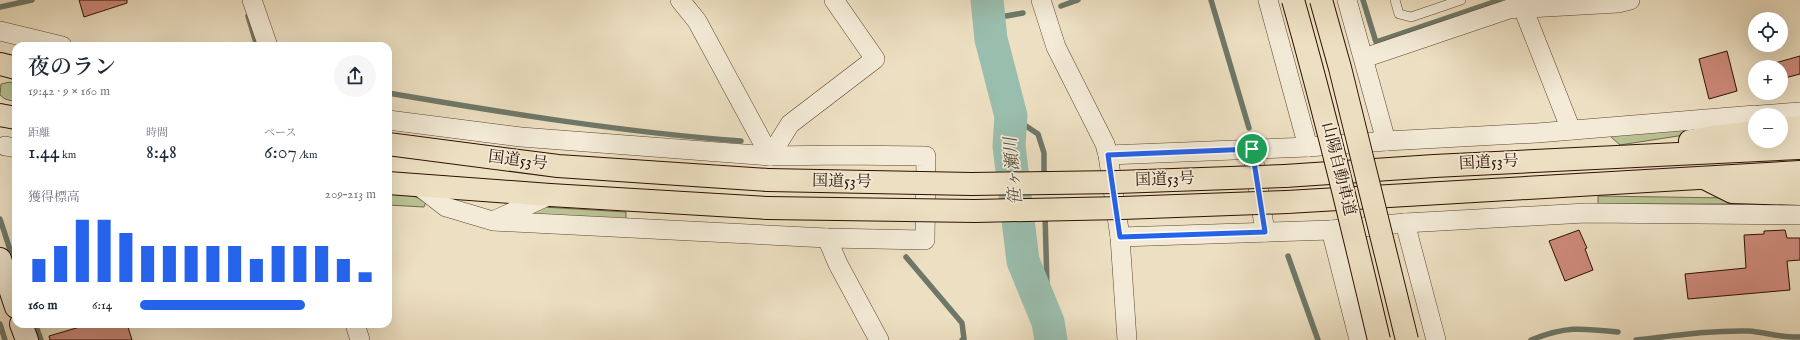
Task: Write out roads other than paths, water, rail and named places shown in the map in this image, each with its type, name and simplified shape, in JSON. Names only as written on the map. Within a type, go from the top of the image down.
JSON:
[{"type":"highway","name":"山陽自動車道","points":[[1293,0],[1345,197],[1378,340]]},
{"type":"highway","name":"山陽自動車道","points":[[1322,0],[1350,106],[1407,340]]},
{"type":"highway","points":[[0,64],[12,67]]},
{"type":"highway","points":[[0,115],[12,117]]},
{"type":"highway","points":[[1788,128],[1800,127]]},
{"type":"highway","points":[[1616,157],[1713,137],[1748,133]]},
{"type":"highway","name":"国道53号","points":[[392,145],[558,166],[768,180],[972,184],[1118,182],[1285,176],[1434,166],[1800,148]]},
{"type":"highway","name":"国道53号","points":[[392,183],[550,195],[767,208],[975,211],[1122,208],[1288,202],[1800,172]]},
{"type":"highway","points":[[1704,178],[1732,192],[1800,194]]},
{"type":"street","points":[[252,0],[267,42]]},
{"type":"street","points":[[680,0],[697,21],[770,156]]},
{"type":"street","points":[[770,156],[790,124],[874,59],[834,0]]},
{"type":"street","points":[[1041,0],[1056,47],[1105,144],[1108,155],[1120,237],[1127,340]]},
{"type":"street","points":[[1268,0],[1308,147]]},
{"type":"street","points":[[1347,0],[1386,141]]},
{"type":"street","points":[[1364,58],[1509,9],[1618,3],[1630,0]]},
{"type":"street","points":[[1523,8],[1571,130]]},
{"type":"street","points":[[0,31],[45,42]]},
{"type":"street","points":[[1788,113],[1800,112]]},
{"type":"street","points":[[1108,155],[1308,147],[1571,130],[1748,116]]},
{"type":"street","points":[[392,121],[521,137],[770,156],[926,156],[925,240],[827,238],[493,221],[446,207],[419,186]]},
{"type":"street","points":[[1252,149],[1265,232]]},
{"type":"street","points":[[493,221],[550,195]]},
{"type":"street","points":[[1120,237],[1332,230],[1405,223],[1586,213],[1800,215]]},
{"type":"street","points":[[1405,223],[1436,340]]},
{"type":"street","points":[[1332,230],[1359,340]]},
{"type":"street","points":[[827,238],[838,264],[879,340]]},
{"type":"street","points":[[0,259],[12,295]]},
{"type":"street","points":[[22,328],[27,340]]},
{"type":"street","points":[[357,328],[360,340]]},
{"type":"lane","points":[[1395,0],[1399,14],[1411,17],[1461,0]]},
{"type":"waterway","points":[[0,7],[32,0]]},
{"type":"waterway","name":"笹ヶ瀬川","points":[[987,0],[991,39],[1011,116],[1009,146],[1023,261],[1048,322],[1051,340]]},
{"type":"waterway","points":[[1061,6],[1078,0]]},
{"type":"waterway","points":[[1211,0],[1249,128]]},
{"type":"waterway","points":[[1363,0],[1376,42],[1500,0]]},
{"type":"waterway","points":[[989,19],[1023,13]]},
{"type":"waterway","points":[[248,16],[256,42]]},
{"type":"waterway","points":[[392,94],[520,115],[652,133],[741,141]]},
{"type":"waterway","points":[[1011,116],[1038,134],[1044,153],[1044,179]]},
{"type":"waterway","points":[[1045,214],[1048,322]]},
{"type":"waterway","points":[[0,219],[12,256]]},
{"type":"waterway","points":[[1288,256],[1318,340]]},
{"type":"waterway","points":[[906,257],[962,323],[964,339],[962,340]]},
{"type":"waterway","points":[[0,324],[5,340]]},
{"type":"waterway","points":[[36,328],[41,340]]},
{"type":"waterway","points":[[1531,340],[1554,332],[1574,329],[1618,332]]},
{"type":"waterway","points":[[1636,340],[1720,331],[1748,331],[1787,337],[1800,337]]}]
